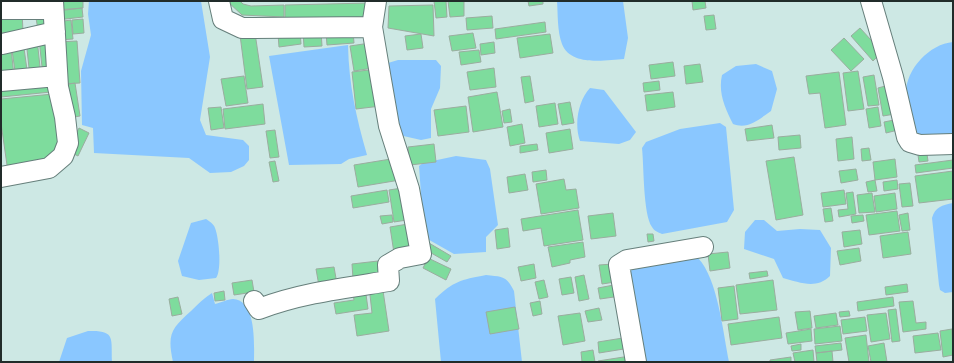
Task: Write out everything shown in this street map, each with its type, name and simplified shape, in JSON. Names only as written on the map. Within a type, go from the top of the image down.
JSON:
[{"type":"street","points":[[219,1],[222,19],[242,28],[372,27]]},
{"type":"street","points":[[254,300],[259,309],[277,302],[324,291],[389,281],[388,265],[400,258],[421,254],[409,189],[390,126],[372,27],[376,1]]},
{"type":"street","points":[[871,1],[893,77],[907,137],[910,142],[920,145],[953,144]]},
{"type":"street","points":[[1,9],[53,5],[57,76],[65,117],[68,143],[63,156],[49,168],[1,176]]},
{"type":"street","points":[[2,44],[55,32]]},
{"type":"street","points":[[1,81],[57,76]]},
{"type":"street","points":[[636,362],[619,265],[627,260],[703,247]]},
{"type":"water","points":[[89,1],[201,1],[210,57],[200,120],[206,135],[243,140],[249,146],[249,160],[244,166],[231,172],[210,173],[189,158],[94,153],[93,128],[82,125],[81,71],[91,35],[88,14]]},
{"type":"water","points":[[557,1],[623,1],[628,38],[624,59],[599,61],[581,59],[573,56],[567,51],[562,44],[559,34]]},
{"type":"water","points":[[953,42],[953,134],[924,138],[913,133],[906,96],[906,87],[909,77],[920,60],[927,53],[944,44]]},
{"type":"water","points":[[348,45],[354,101],[367,155],[349,159],[341,164],[289,165],[269,56]]},
{"type":"water","points":[[398,60],[436,60],[441,66],[440,88],[431,109],[431,138],[421,140],[399,135],[388,63]]},
{"type":"water","points":[[756,64],[772,71],[777,89],[771,111],[748,125],[744,126],[733,124],[725,106],[722,94],[722,75],[736,66]]},
{"type":"water","points":[[590,88],[604,90],[636,132],[630,140],[619,144],[580,141],[577,127],[578,113],[583,99]]},
{"type":"water","points":[[720,123],[726,127],[734,210],[727,222],[662,234],[654,230],[649,221],[647,212],[642,148],[646,142],[680,129]]},
{"type":"water","points":[[456,156],[486,160],[490,169],[498,225],[486,237],[486,252],[454,254],[424,237],[419,166],[423,163]]},
{"type":"water","points":[[953,203],[953,292],[945,293],[940,290],[939,285],[932,218],[937,209]]},
{"type":"water","points":[[206,219],[214,225],[219,246],[218,274],[216,278],[199,280],[182,276],[178,261],[191,223]]},
{"type":"water","points":[[755,220],[764,220],[777,231],[800,229],[820,230],[831,248],[830,276],[819,283],[813,284],[801,283],[783,278],[774,259],[744,249],[745,232]]},
{"type":"water","points":[[698,258],[705,267],[715,292],[729,362],[642,362],[630,271],[644,264]]},
{"type":"water","points":[[486,275],[506,279],[514,291],[522,362],[441,362],[435,299],[447,288],[458,282]]},
{"type":"water","points":[[212,293],[215,304],[233,299],[241,301],[246,307],[250,315],[254,335],[254,362],[173,362],[170,345],[172,333],[179,323]]},
{"type":"water","points":[[88,331],[97,331],[108,334],[112,347],[112,362],[59,362],[67,338]]},
{"type":"building","points":[[56,1],[83,1],[83,8],[56,10]]},
{"type":"building","points":[[227,1],[240,1],[243,4],[251,6],[284,5],[284,17],[242,15]]},
{"type":"building","points":[[434,1],[446,1],[447,17],[436,18]]},
{"type":"building","points":[[448,1],[464,1],[464,16],[450,17]]},
{"type":"building","points":[[528,1],[543,1],[543,4],[529,6]]},
{"type":"building","points":[[692,1],[705,1],[706,8],[693,10]]},
{"type":"building","points":[[369,3],[370,17],[285,19],[285,5]]},
{"type":"building","points":[[433,5],[434,36],[388,28],[389,6]]},
{"type":"building","points":[[82,8],[83,17],[57,20],[57,11]]},
{"type":"building","points":[[45,10],[48,29],[38,30],[35,12]]},
{"type":"building","points":[[22,11],[23,32],[1,33],[1,12]]},
{"type":"building","points":[[714,15],[716,29],[706,30],[704,16]]},
{"type":"building","points":[[492,16],[493,28],[467,30],[466,18]]},
{"type":"building","points":[[83,19],[84,33],[73,34],[72,20]]},
{"type":"building","points":[[71,20],[73,39],[59,40],[57,22]]},
{"type":"building","points":[[545,22],[546,32],[496,39],[495,29]]},
{"type":"building","points":[[860,28],[882,52],[873,61],[851,36]]},
{"type":"building","points":[[300,31],[301,44],[279,47],[278,34]]},
{"type":"building","points":[[321,31],[322,46],[304,47],[303,32]]},
{"type":"building","points":[[353,31],[354,43],[327,45],[326,33]]},
{"type":"building","points":[[255,33],[263,87],[247,89],[240,35]]},
{"type":"building","points":[[473,33],[476,48],[452,51],[449,36]]},
{"type":"building","points":[[421,34],[423,48],[407,50],[405,36]]},
{"type":"building","points":[[550,34],[553,53],[520,58],[517,38]]},
{"type":"building","points":[[51,37],[54,75],[43,76],[39,39]]},
{"type":"building","points":[[844,38],[864,59],[851,71],[831,50]]},
{"type":"building","points":[[37,39],[41,76],[30,77],[26,40]]},
{"type":"building","points":[[23,41],[28,77],[16,78],[11,43]]},
{"type":"building","points":[[77,41],[80,83],[62,84],[59,42]]},
{"type":"building","points":[[494,42],[495,53],[481,55],[480,44]]},
{"type":"building","points":[[370,43],[373,68],[354,71],[350,46]]},
{"type":"building","points":[[11,48],[14,76],[1,78],[1,49]]},
{"type":"building","points":[[479,50],[481,62],[461,65],[459,52]]},
{"type":"building","points":[[673,62],[675,76],[651,79],[649,65]]},
{"type":"building","points":[[700,64],[703,82],[686,84],[684,66]]},
{"type":"building","points":[[494,68],[496,87],[470,90],[467,72]]},
{"type":"building","points":[[377,69],[381,106],[356,109],[352,72]]},
{"type":"building","points":[[858,71],[864,109],[848,111],[843,73]]},
{"type":"building","points":[[839,72],[846,125],[825,128],[820,93],[809,94],[806,76]]},
{"type":"building","points":[[874,75],[879,105],[868,106],[863,77]]},
{"type":"building","points":[[244,76],[248,103],[226,106],[221,79]]},
{"type":"building","points":[[530,76],[534,101],[525,103],[521,77]]},
{"type":"building","points":[[49,78],[51,92],[1,97],[1,83]]},
{"type":"building","points":[[659,81],[660,90],[644,92],[643,83]]},
{"type":"building","points":[[75,83],[80,116],[68,118],[63,85]]},
{"type":"building","points":[[889,85],[895,114],[883,116],[878,88]]},
{"type":"building","points":[[497,92],[503,127],[473,132],[468,97]]},
{"type":"building","points":[[673,92],[675,107],[647,111],[645,95]]},
{"type":"building","points":[[53,94],[60,141],[55,156],[8,172],[1,123],[1,99]]},
{"type":"building","points":[[570,102],[574,123],[562,125],[558,104]]},
{"type":"building","points":[[555,103],[558,124],[539,127],[536,106]]},
{"type":"building","points":[[263,104],[265,124],[225,129],[223,109]]},
{"type":"building","points":[[466,106],[469,132],[438,136],[434,110]]},
{"type":"building","points":[[221,107],[224,128],[211,130],[208,108]]},
{"type":"building","points":[[878,107],[881,126],[869,128],[866,109]]},
{"type":"building","points":[[510,109],[512,122],[504,123],[502,111]]},
{"type":"building","points":[[899,119],[902,129],[886,133],[884,122]]},
{"type":"building","points":[[522,124],[525,143],[510,146],[507,127]]},
{"type":"building","points":[[772,125],[774,138],[747,141],[745,129]]},
{"type":"building","points":[[79,128],[89,133],[78,156],[68,151]]},
{"type":"building","points":[[570,129],[573,149],[549,153],[546,133]]},
{"type":"building","points":[[275,130],[279,157],[270,158],[266,131]]},
{"type":"building","points":[[800,135],[801,148],[779,150],[778,137]]},
{"type":"building","points":[[852,137],[854,159],[838,161],[836,139]]},
{"type":"building","points":[[434,144],[436,162],[410,165],[408,147]]},
{"type":"building","points":[[537,144],[538,150],[520,153],[520,146]]},
{"type":"building","points":[[869,148],[871,160],[862,161],[861,149]]},
{"type":"building","points":[[927,154],[928,161],[919,162],[918,155]]},
{"type":"building","points":[[794,157],[803,215],[776,220],[766,161]]},
{"type":"building","points":[[397,158],[400,180],[358,187],[354,165]]},
{"type":"building","points":[[895,159],[897,177],[875,180],[873,162]]},
{"type":"building","points":[[953,160],[953,168],[916,173],[915,165]]},
{"type":"building","points":[[275,161],[279,181],[273,182],[269,162]]},
{"type":"building","points":[[856,169],[858,180],[841,183],[839,171]]},
{"type":"building","points":[[546,170],[547,180],[533,182],[532,172]]},
{"type":"building","points":[[953,171],[953,199],[919,203],[915,176]]},
{"type":"building","points":[[525,174],[528,190],[509,193],[507,177]]},
{"type":"building","points":[[564,179],[566,190],[576,189],[579,208],[541,214],[536,184]]},
{"type":"building","points":[[875,180],[877,191],[868,192],[866,182]]},
{"type":"building","points":[[897,180],[898,189],[884,191],[883,182]]},
{"type":"building","points":[[910,183],[913,206],[902,207],[899,184]]},
{"type":"building","points":[[402,188],[407,220],[394,222],[389,190]]},
{"type":"building","points":[[387,190],[389,202],[353,208],[351,196]]},
{"type":"building","points":[[844,190],[846,204],[823,207],[821,193]]},
{"type":"building","points":[[853,192],[856,214],[839,217],[838,210],[848,209],[846,193]]},
{"type":"building","points":[[872,193],[875,212],[859,213],[857,195]]},
{"type":"building","points":[[895,193],[897,209],[876,212],[874,196]]},
{"type":"building","points":[[831,208],[833,221],[825,222],[823,209]]},
{"type":"building","points":[[578,210],[583,240],[544,246],[541,228],[523,231],[521,219]]},
{"type":"building","points":[[897,211],[900,231],[869,235],[866,215]]},
{"type":"building","points":[[613,213],[616,236],[591,239],[588,216]]},
{"type":"building","points":[[908,213],[910,230],[902,231],[899,215]]},
{"type":"building","points":[[392,215],[393,222],[382,224],[380,216]]},
{"type":"building","points":[[863,215],[864,221],[852,223],[851,216]]},
{"type":"building","points":[[408,224],[413,249],[394,253],[390,227]]},
{"type":"building","points":[[508,228],[510,247],[497,249],[495,230]]},
{"type":"building","points":[[860,230],[862,244],[844,247],[842,232]]},
{"type":"building","points":[[908,232],[911,254],[883,258],[880,236]]},
{"type":"building","points":[[647,234],[653,234],[654,241],[648,242]]},
{"type":"building","points":[[583,242],[585,257],[570,260],[570,263],[552,267],[548,247]]},
{"type":"building","points":[[429,243],[451,256],[447,262],[426,250]]},
{"type":"building","points":[[859,248],[861,261],[840,265],[837,251]]},
{"type":"building","points":[[728,252],[730,268],[710,271],[708,254]]},
{"type":"building","points":[[428,258],[451,269],[446,280],[423,268]]},
{"type":"building","points":[[378,261],[380,276],[353,279],[352,264]]},
{"type":"building","points":[[534,264],[536,278],[521,281],[518,267]]},
{"type":"building","points":[[613,264],[615,282],[602,284],[599,265]]},
{"type":"building","points":[[334,267],[337,284],[319,286],[316,269]]},
{"type":"building","points":[[767,271],[768,276],[750,279],[749,273]]},
{"type":"building","points":[[584,275],[589,299],[579,301],[575,277]]},
{"type":"building","points":[[571,277],[574,293],[562,295],[559,279]]},
{"type":"building","points":[[252,280],[254,292],[234,295],[232,283]]},
{"type":"building","points":[[544,280],[548,297],[539,299],[535,282]]},
{"type":"building","points":[[773,280],[777,310],[740,314],[736,285]]},
{"type":"building","points":[[382,284],[389,331],[357,336],[354,315],[372,313],[369,286]]},
{"type":"building","points":[[619,284],[621,296],[600,299],[598,288]]},
{"type":"building","points":[[907,284],[908,292],[886,295],[885,287]]},
{"type":"building","points":[[734,286],[738,319],[722,321],[718,288]]},
{"type":"building","points":[[365,287],[368,309],[336,314],[334,303],[354,300],[352,288]]},
{"type":"building","points":[[224,291],[225,300],[215,301],[214,293]]},
{"type":"building","points":[[178,297],[182,314],[172,316],[169,299]]},
{"type":"building","points":[[893,297],[894,306],[858,311],[857,302]]},
{"type":"building","points":[[540,301],[542,314],[533,316],[530,303]]},
{"type":"building","points":[[913,301],[916,323],[926,322],[926,329],[903,332],[899,302]]},
{"type":"building","points":[[515,307],[519,329],[490,334],[486,312]]},
{"type":"building","points":[[599,308],[602,320],[588,322],[585,311]]},
{"type":"building","points":[[896,309],[900,341],[892,342],[888,310]]},
{"type":"building","points":[[810,311],[812,328],[798,330],[795,312]]},
{"type":"building","points":[[849,311],[850,316],[840,317],[839,312]]},
{"type":"building","points":[[580,313],[585,341],[563,345],[558,316]]},
{"type":"building","points":[[836,313],[838,325],[816,328],[814,316]]},
{"type":"building","points":[[886,313],[890,339],[871,342],[867,315]]},
{"type":"building","points":[[779,317],[782,338],[731,345],[728,324]]},
{"type":"building","points":[[865,317],[867,331],[843,334],[841,320]]},
{"type":"building","points":[[840,326],[842,341],[815,344],[814,329]]},
{"type":"building","points":[[811,329],[812,341],[788,344],[786,333]]},
{"type":"building","points":[[952,329],[953,355],[943,357],[940,331]]},
{"type":"building","points":[[938,333],[941,350],[915,353],[913,336]]},
{"type":"building","points":[[866,335],[869,362],[849,362],[845,338]]},
{"type":"building","points":[[629,337],[630,348],[599,353],[598,342]]},
{"type":"building","points":[[841,343],[842,350],[816,353],[815,346]]},
{"type":"building","points":[[884,343],[887,362],[871,362],[868,346]]},
{"type":"building","points":[[801,344],[801,350],[792,351],[791,346]]},
{"type":"building","points":[[593,350],[595,362],[582,362],[581,352]]},
{"type":"building","points":[[813,350],[814,362],[795,362],[793,353]]},
{"type":"building","points":[[832,351],[833,362],[817,362],[816,353]]},
{"type":"building","points":[[630,356],[631,362],[598,362],[598,361]]},
{"type":"building","points":[[791,357],[791,362],[770,362],[770,360]]}]
